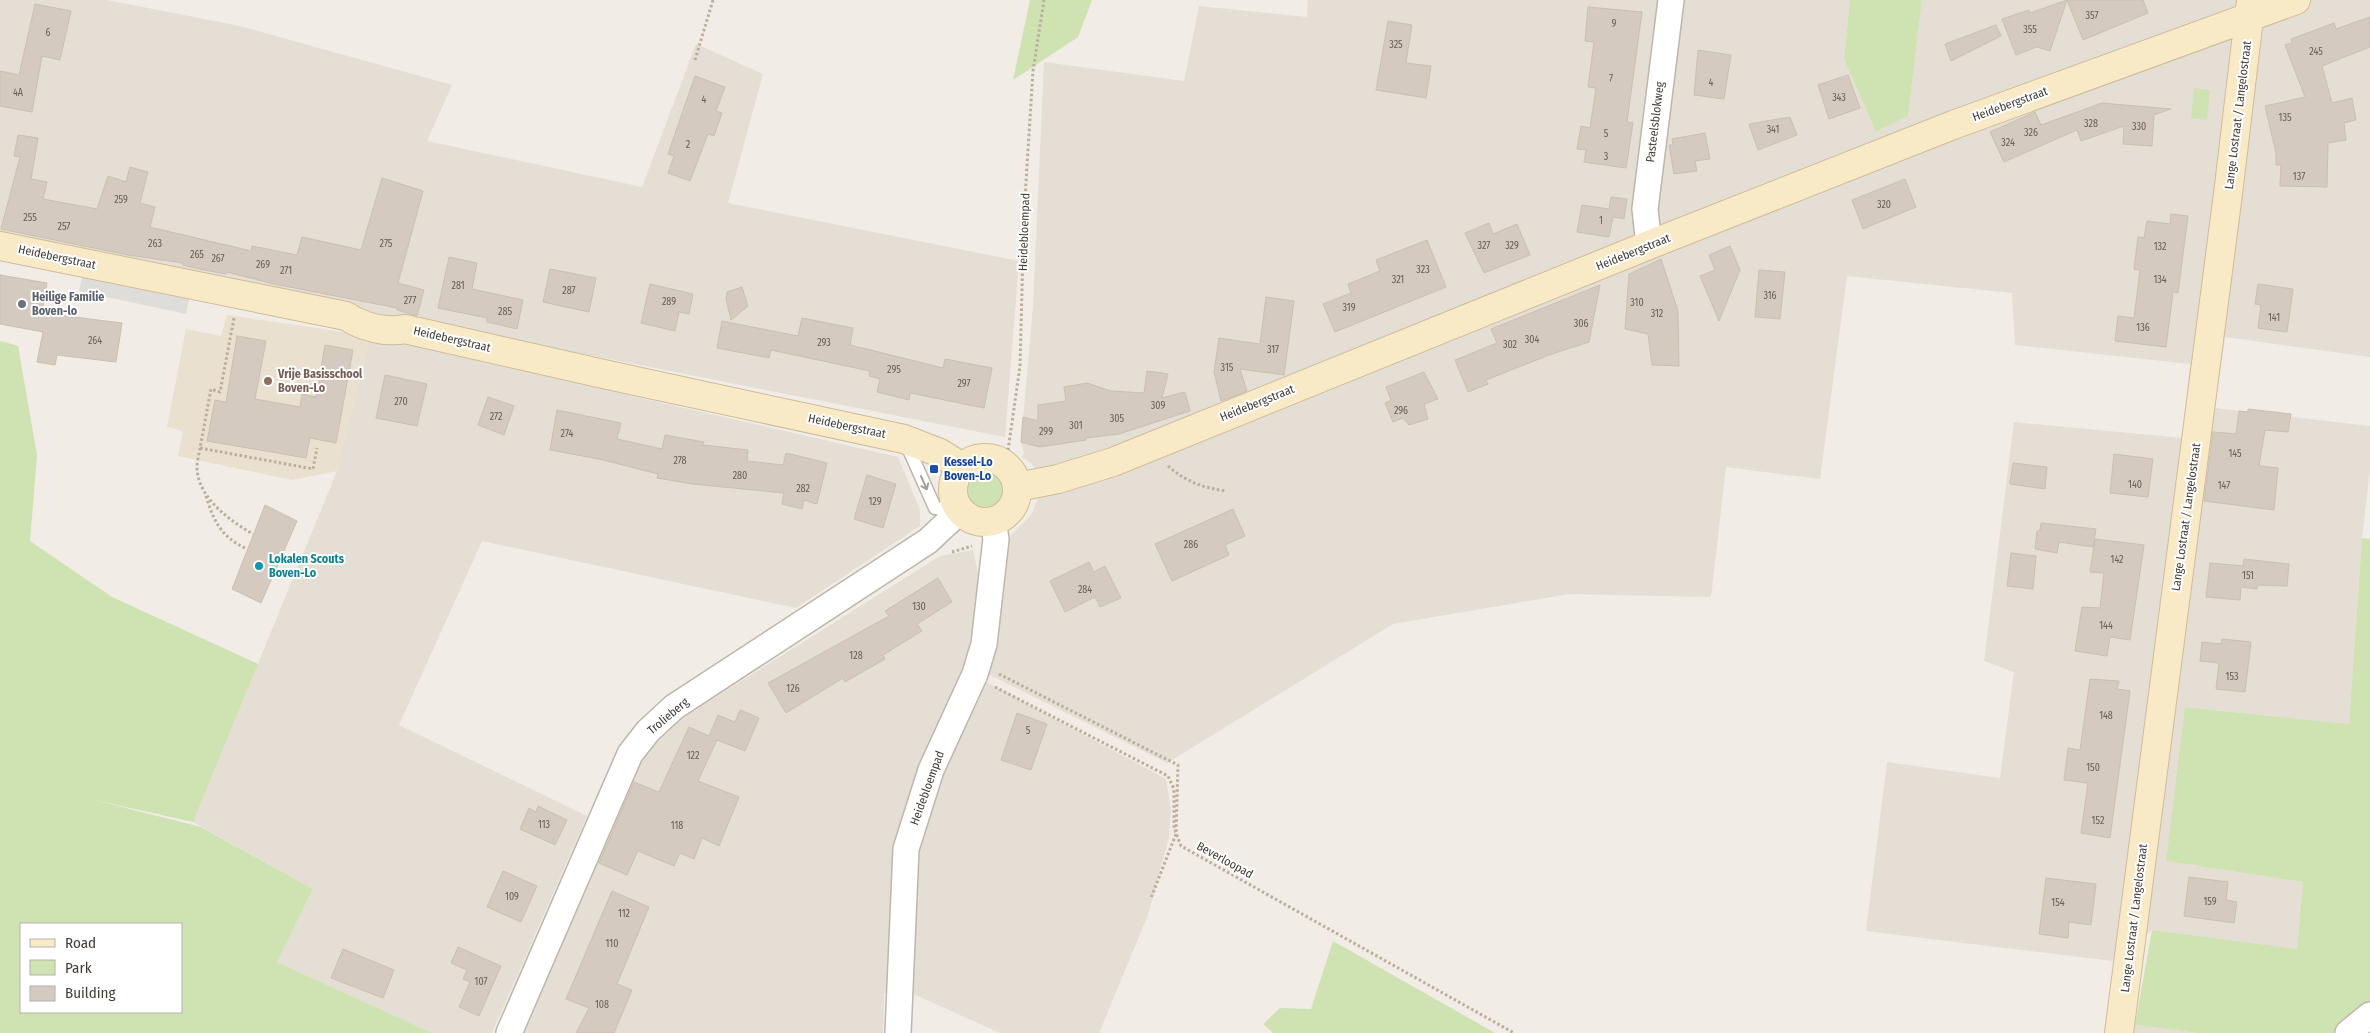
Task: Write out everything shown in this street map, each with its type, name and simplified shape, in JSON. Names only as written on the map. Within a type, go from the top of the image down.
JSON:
[{"type":"street","name":"Pasteelsblokweg","points":[[1649,245],[1644,210],[1671,0]]},
{"type":"street","name":"Heidebergstraat","points":[[1012,476],[1072,475],[1152,446],[1649,245],[2250,9],[2296,0]]},
{"type":"street","name":"Lange Lostraat / Langelostraat","points":[[2119,1033],[2227,204],[2250,9]]},
{"type":"street","name":"Heidebergstraat","points":[[0,246],[346,316],[357,324],[385,330],[394,331],[406,328],[608,375],[904,438],[934,450],[962,467]]},
{"type":"street","points":[[987,457],[997,460],[1012,476],[1016,499],[1012,509],[1003,517],[992,522],[975,521],[960,511],[954,501],[952,490],[954,479],[962,467],[977,458],[987,457]]},
{"type":"street","name":"Trolieberg","points":[[509,1033],[630,754],[648,731],[674,707],[928,541],[960,511]]},
{"type":"street","name":"Heidebloempad","points":[[898,1033],[906,849],[931,770],[977,668],[984,644],[996,539],[992,522]]},
{"type":"street","points":[[2348,1033],[2370,1015]]},
{"type":"lane","points":[[904,438],[934,508],[960,511]]},
{"type":"path","points":[[695,60],[713,0]]},
{"type":"path","name":"Heidebloempad","points":[[1012,476],[1020,366],[1024,214],[1033,71],[1044,0]]},
{"type":"path","points":[[236,310],[220,392],[210,389],[197,468],[214,520],[224,535],[247,549]]},
{"type":"path","points":[[1152,446],[1168,466],[1189,481],[1201,486],[1226,491]]},
{"type":"path","points":[[200,448],[313,469],[317,448]]},
{"type":"path","points":[[205,493],[229,518],[253,534]]},
{"type":"path","points":[[977,668],[1178,765],[1176,834],[1151,898]]},
{"type":"path","points":[[977,668],[991,685],[1168,776],[1174,789],[1174,828],[1176,834]]},
{"type":"path","name":"Beverloopad","points":[[1176,834],[1181,846],[1514,1033]]},
{"type":"shaded area","points":[[0,0],[107,0],[240,26],[452,85],[427,141],[642,187],[696,44],[763,74],[728,203],[1019,261],[1005,437],[0,239]]},
{"type":"shaded area","points":[[1308,0],[1850,0],[1844,59],[1876,132],[1908,116],[1922,0],[2370,0],[2370,357],[2225,337],[2215,408],[2370,426],[2370,470],[2362,538],[2349,724],[2186,707],[2166,861],[2303,882],[2297,949],[2152,930],[2113,961],[1866,931],[1887,762],[2000,778],[2014,672],[1984,661],[2014,422],[2182,438],[2190,364],[2015,345],[2012,293],[1847,276],[1820,479],[1726,467],[1711,597],[1569,594],[1393,624],[1167,763],[984,672],[1011,535],[1031,515],[1039,497],[1037,472],[1031,463],[1022,457],[1024,453],[1021,442],[1033,306],[1044,62],[1184,81],[1199,6],[1307,17]]},
{"type":"shaded area","points":[[83,273],[190,296],[186,314],[79,291]]},
{"type":"shaded area","name":"Vrije Basisschool Boven-Lo","points":[[227,315],[371,336],[337,471],[292,480],[178,456],[183,431],[167,427],[186,329],[221,336]]},
{"type":"shaded area","points":[[371,336],[898,457],[920,510],[920,526],[796,608],[482,541],[399,725],[587,816],[492,1033],[432,1033],[277,962],[313,889],[193,822],[337,471]]},
{"type":"shaded area","points":[[973,550],[979,577],[966,671],[1166,779],[1171,809],[1169,837],[1148,915],[1099,1033],[1000,1033],[911,993],[884,993],[883,1033],[520,1033],[635,769],[658,738],[676,722],[940,556]]},
{"type":"shaded area","points":[[2118,1022],[2135,1025],[2198,1033],[2117,1033]]},
{"type":"green space","points":[[1030,0],[1092,0],[1078,37],[1013,80]]},
{"type":"green space","points":[[1850,0],[1922,0],[1908,116],[1876,132],[1844,59]]},
{"type":"green space","points":[[2194,88],[2210,90],[2207,120],[2191,118]]},
{"type":"green space","points":[[0,341],[18,346],[37,455],[30,541],[112,597],[258,664],[193,822],[90,799],[201,827],[313,889],[277,962],[432,1033],[0,1033]]},
{"type":"green space","points":[[989,467],[1001,473],[1006,480],[1006,498],[1001,505],[994,510],[981,511],[973,508],[966,501],[963,485],[966,477],[973,470]]},
{"type":"green space","points":[[2362,538],[2370,539],[2370,1004],[2333,1033],[2198,1033],[2135,1025],[2152,930],[2297,949],[2303,882],[2166,861],[2185,707],[2349,724]]},
{"type":"green space","points":[[1333,941],[1495,1033],[1273,1033],[1263,1024],[1280,1008],[1311,1009]]},
{"type":"building","points":[[2067,0],[2143,0],[2148,13],[2083,40]]},
{"type":"building","points":[[2067,0],[2050,51],[2037,47],[2016,55],[2002,19],[2029,10],[2030,13]]},
{"type":"building","points":[[35,4],[71,11],[60,60],[42,56],[32,112],[0,106],[0,71],[19,75]]},
{"type":"building","points":[[1588,7],[1642,12],[1627,122],[1633,123],[1626,168],[1584,162],[1586,150],[1577,149],[1581,126],[1590,128],[1596,88],[1588,87],[1594,42],[1585,41]]},
{"type":"building","points":[[2370,17],[2370,47],[2322,66],[2332,103],[2352,98],[2356,120],[2344,123],[2346,140],[2328,143],[2327,187],[2280,186],[2281,165],[2276,165],[2276,153],[2265,106],[2305,97],[2285,45],[2292,43],[2291,39],[2334,23],[2336,29]]},
{"type":"building","points":[[1388,21],[1412,25],[1406,63],[1431,66],[1426,98],[1376,90]]},
{"type":"building","points":[[1996,25],[2001,36],[1951,61],[1945,44]]},
{"type":"building","points":[[1698,50],[1731,55],[1724,99],[1694,95]]},
{"type":"building","points":[[1848,75],[1860,108],[1829,119],[1818,85]]},
{"type":"building","points":[[695,76],[725,87],[716,111],[722,113],[714,136],[708,134],[690,181],[668,173],[674,156],[668,154]]},
{"type":"building","points":[[2102,103],[2171,109],[2154,115],[2152,146],[2123,144],[2124,126],[2081,141],[2077,130],[2004,162],[1990,132],[2035,112],[2041,125]]},
{"type":"building","points":[[1790,117],[1797,135],[1758,150],[1749,124]]},
{"type":"building","points":[[1705,133],[1710,159],[1695,161],[1697,171],[1674,174],[1669,145],[1673,145],[1672,139]]},
{"type":"building","points":[[18,135],[38,138],[31,179],[47,182],[43,199],[97,209],[108,176],[126,182],[130,167],[148,172],[140,203],[155,207],[150,227],[251,251],[252,246],[297,255],[302,237],[361,250],[382,178],[423,191],[398,283],[424,290],[417,316],[397,310],[397,308],[274,284],[227,272],[226,274],[204,270],[183,265],[183,263],[128,255],[1,229],[20,157],[14,156]]},
{"type":"building","points":[[1905,179],[1916,207],[1863,229],[1852,200]]},
{"type":"building","points":[[1611,197],[1627,199],[1624,219],[1613,217],[1609,237],[1577,232],[1582,205],[1609,209]]},
{"type":"building","points":[[2171,214],[2188,216],[2178,293],[2173,292],[2166,347],[2115,341],[2118,316],[2134,318],[2140,270],[2134,269],[2138,237],[2144,238],[2147,221],[2170,224]]},
{"type":"building","points":[[1489,223],[1493,234],[1517,224],[1530,255],[1484,273],[1465,233]]},
{"type":"building","points":[[1427,240],[1446,287],[1335,332],[1323,304],[1351,293],[1348,284],[1380,271],[1376,260]]},
{"type":"building","points":[[1730,246],[1740,270],[1719,321],[1700,276],[1715,270],[1709,255]]},
{"type":"building","points":[[449,257],[477,263],[472,289],[523,300],[517,329],[487,322],[487,318],[438,308]]},
{"type":"building","points":[[1661,259],[1678,311],[1679,366],[1652,365],[1648,334],[1625,329],[1629,274]]},
{"type":"building","points":[[550,269],[596,278],[589,312],[543,302]]},
{"type":"building","points":[[1759,270],[1785,272],[1780,319],[1755,317]]},
{"type":"building","points":[[0,275],[47,283],[42,313],[122,323],[116,362],[57,355],[55,365],[37,362],[43,332],[0,324]]},
{"type":"building","points":[[650,284],[693,294],[689,314],[679,312],[675,331],[641,323]]},
{"type":"building","points":[[2258,284],[2293,289],[2287,332],[2258,328],[2261,305],[2255,304]]},
{"type":"building","points":[[1600,285],[1589,342],[1549,355],[1486,380],[1488,384],[1468,392],[1455,360],[1497,343],[1491,329]]},
{"type":"building","points":[[742,287],[748,306],[731,320],[726,299],[727,292]]},
{"type":"building","points":[[1266,297],[1294,301],[1284,375],[1240,369],[1247,391],[1221,401],[1214,372],[1219,338],[1260,344]]},
{"type":"building","points":[[802,318],[853,328],[850,345],[943,368],[945,359],[992,368],[984,408],[910,393],[909,400],[877,392],[880,379],[869,376],[870,371],[771,350],[769,358],[717,348],[722,321],[798,336]]},
{"type":"building","points":[[237,336],[266,341],[255,399],[300,407],[302,394],[316,397],[325,345],[353,350],[336,443],[310,438],[306,458],[207,441],[215,400],[226,402]]},
{"type":"building","points":[[1147,371],[1168,374],[1162,398],[1185,392],[1190,411],[1119,434],[1040,447],[1021,442],[1023,417],[1038,421],[1038,405],[1066,401],[1064,387],[1087,383],[1111,391],[1144,393]]},
{"type":"building","points":[[1424,372],[1438,399],[1424,404],[1428,419],[1409,425],[1403,418],[1393,422],[1385,403],[1391,400],[1386,387]]},
{"type":"building","points":[[385,375],[427,384],[417,426],[376,418]]},
{"type":"building","points":[[488,397],[514,406],[504,435],[478,425]]},
{"type":"building","points":[[2248,409],[2291,414],[2288,432],[2265,430],[2259,466],[2278,468],[2274,510],[2204,501],[2213,432],[2236,434],[2239,411],[2248,412]]},
{"type":"building","points":[[557,410],[621,423],[617,439],[662,449],[665,435],[704,442],[703,445],[748,450],[747,461],[783,465],[786,453],[827,463],[817,504],[804,500],[802,509],[782,504],[784,493],[692,484],[657,478],[658,474],[599,459],[550,450]]},
{"type":"building","points":[[2114,454],[2153,459],[2148,497],[2110,493]]},
{"type":"building","points":[[2013,463],[2047,467],[2045,489],[2010,484]]},
{"type":"building","points":[[867,475],[896,484],[883,528],[854,519]]},
{"type":"building","name":"Lokalen Scouts Boven-Lo","points":[[265,505],[297,521],[261,603],[232,589]]},
{"type":"building","points":[[1233,509],[1245,536],[1225,545],[1229,555],[1172,581],[1155,544]]},
{"type":"building","points":[[2041,523],[2096,529],[2093,547],[2059,542],[2057,553],[2035,549],[2037,531],[2040,531]]},
{"type":"building","points":[[2095,539],[2144,545],[2130,640],[2110,637],[2107,656],[2075,651],[2082,607],[2100,608],[2104,573],[2090,572]]},
{"type":"building","points":[[2011,553],[2036,556],[2033,589],[2007,586]]},
{"type":"building","points":[[2244,559],[2289,564],[2287,586],[2258,585],[2257,589],[2241,587],[2240,600],[2206,597],[2210,563],[2243,566]]},
{"type":"building","points":[[1089,562],[1094,572],[1105,566],[1121,598],[1100,607],[1095,597],[1065,612],[1050,581]]},
{"type":"building","points":[[938,578],[952,602],[917,624],[922,631],[883,655],[885,659],[845,682],[843,678],[786,713],[768,683],[889,616],[885,611]]},
{"type":"building","points":[[2222,639],[2251,642],[2245,692],[2216,689],[2219,663],[2200,661],[2202,642],[2221,644]]},
{"type":"building","points":[[2090,679],[2119,681],[2117,689],[2130,691],[2110,838],[2081,833],[2088,783],[2064,780],[2068,748],[2080,750]]},
{"type":"building","points":[[740,710],[759,718],[745,751],[717,740],[698,781],[739,797],[719,846],[702,838],[694,859],[680,853],[674,866],[638,851],[627,875],[599,863],[634,782],[659,792],[689,727],[709,736],[718,715],[735,722]]},
{"type":"building","points":[[1017,713],[1047,724],[1031,770],[1001,760]]},
{"type":"building","points":[[538,806],[567,820],[555,845],[520,829],[529,808],[536,812]]},
{"type":"building","points":[[503,871],[537,886],[521,922],[487,907]]},
{"type":"building","points":[[2189,877],[2228,882],[2226,900],[2237,902],[2234,923],[2184,916]]},
{"type":"building","points":[[2046,878],[2096,884],[2091,925],[2069,922],[2068,938],[2039,934]]},
{"type":"building","points":[[612,891],[649,907],[617,984],[632,990],[614,1033],[576,1033],[589,1008],[566,999]]},
{"type":"building","points":[[458,947],[501,966],[479,1016],[459,1007],[470,982],[463,979],[467,970],[451,963]]},
{"type":"building","points":[[343,949],[394,970],[383,998],[331,978]]},
{"type":"place","name":"Heilige Familie Boven-lo","points":[[22,304]]},
{"type":"place","name":"Vrije Basisschool Boven-Lo","points":[[268,381]]},
{"type":"place","name":"Kessel-Lo Boven-Lo","points":[[934,469]]},
{"type":"place","name":"Lokalen Scouts Boven-Lo","points":[[259,566]]}]
